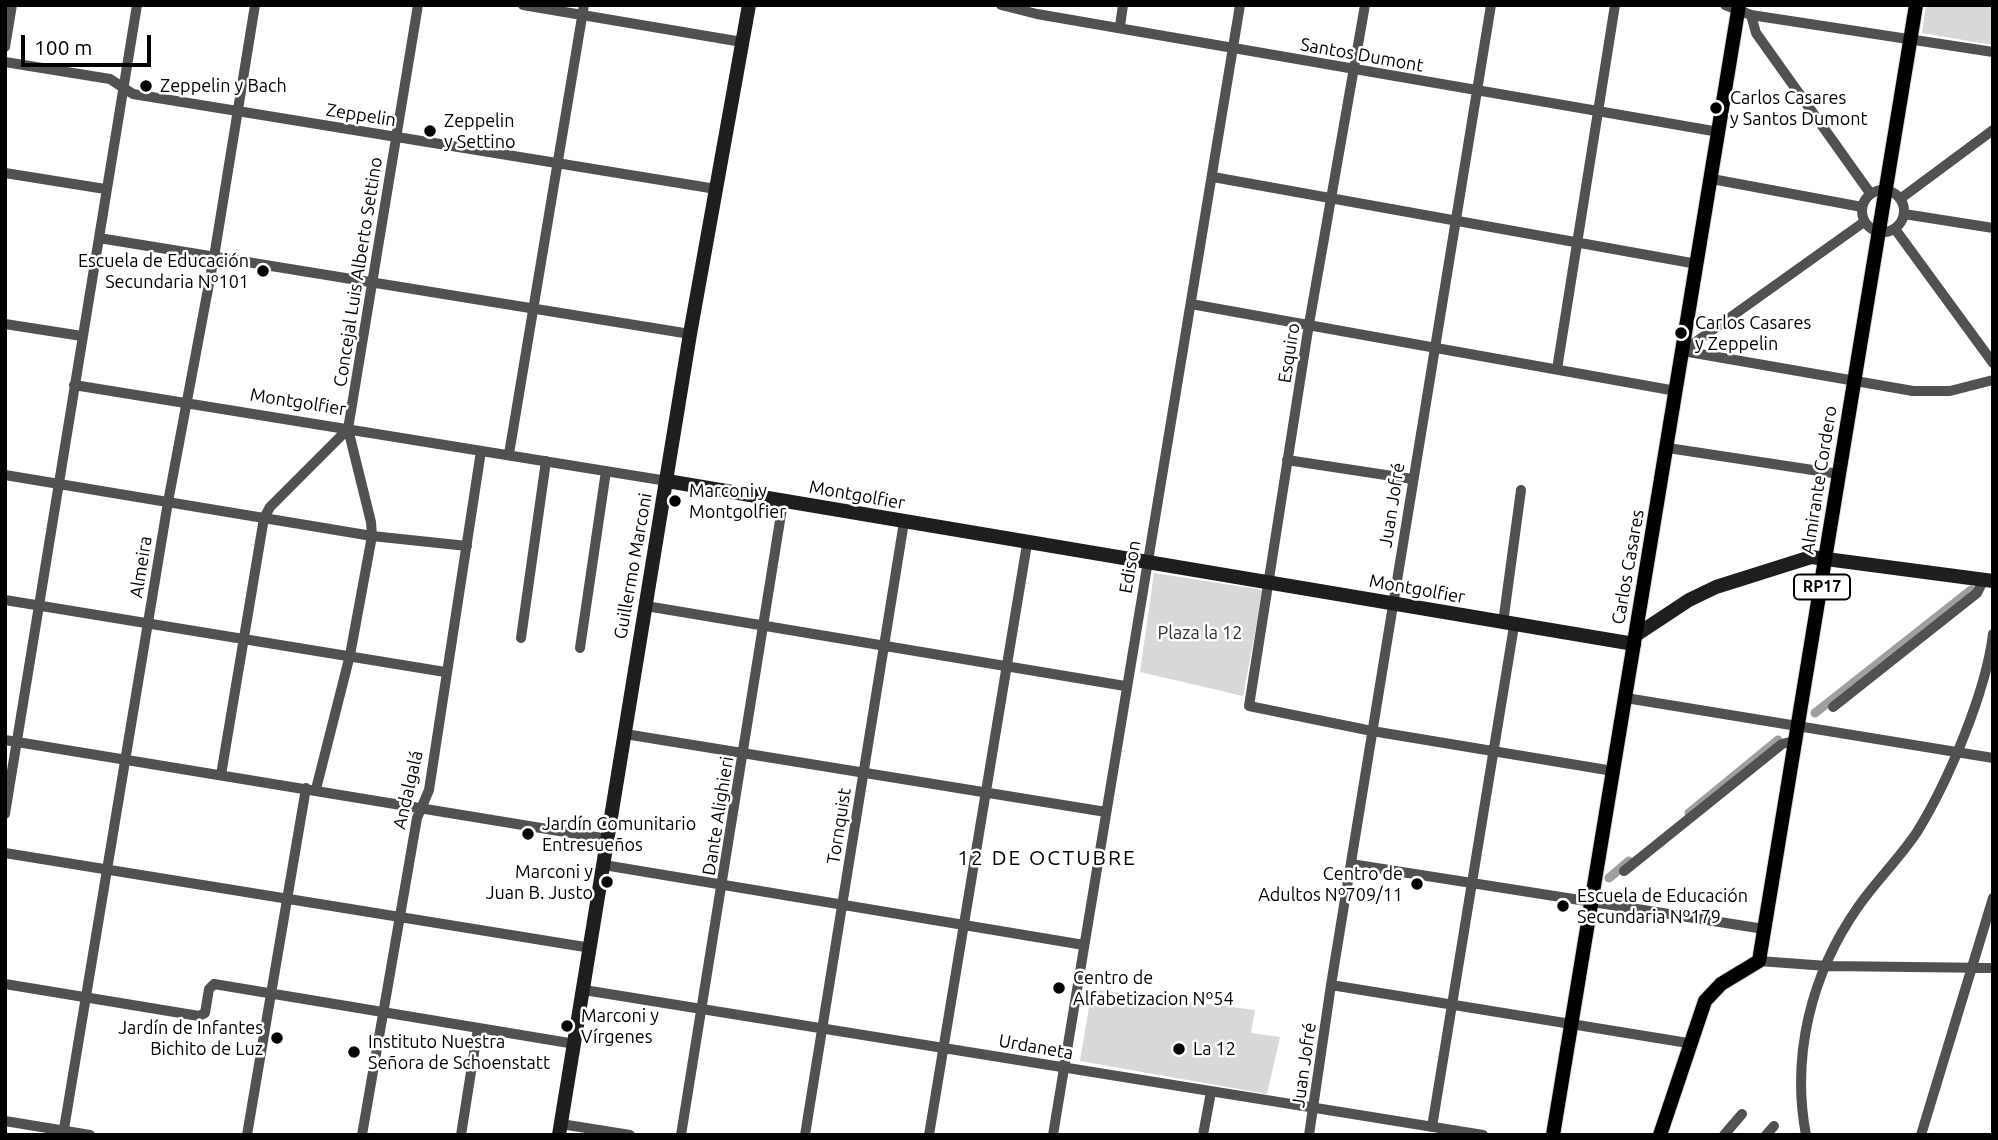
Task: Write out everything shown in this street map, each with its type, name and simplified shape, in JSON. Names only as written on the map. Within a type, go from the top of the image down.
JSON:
[{"type":"main road","name":"Almirante Cordero","points":[[1759,961],[1916,5]]},
{"type":"main road","name":"Carlos Casares","points":[[1553,1135],[1668,448],[1738,8]]},
{"type":"main road","points":[[1660,1135],[1699,1014],[1711,993],[1759,961]]},
{"type":"street","points":[[5,47],[12,5]]},
{"type":"street","points":[[5,814],[11,741],[39,606],[137,5]]},
{"type":"street","name":"Almeira","points":[[63,1133],[168,502],[214,257],[255,5]]},
{"type":"street","name":"Concejal Luis Alberto Settino","points":[[247,1135],[311,788],[350,655],[372,536],[348,429],[418,5]]},
{"type":"street","points":[[523,5],[583,10],[742,42]]},
{"type":"street","name":"Guillermo Marconi","points":[[560,1129],[690,334],[749,5]]},
{"type":"street","name":"Santos Dumont","points":[[1003,5],[1048,16],[1120,26],[1719,132]]},
{"type":"street","points":[[1120,26],[1123,5]]},
{"type":"street","name":"Edison","points":[[1053,1135],[1125,687],[1240,5]]},
{"type":"street","name":"Esquiro","points":[[1365,5],[1309,324],[1249,706],[1372,731]]},
{"type":"street","name":"Juan Jofré","points":[[1309,1135],[1412,480],[1491,5]]},
{"type":"street","points":[[1557,369],[1615,5]]},
{"type":"street","points":[[1738,8],[1993,52]]},
{"type":"street","points":[[1738,8],[1870,193]]},
{"type":"street","points":[[509,454],[531,308],[583,10]]},
{"type":"street","name":"Zeppelin","points":[[5,62],[110,79],[134,94],[716,189]]},
{"type":"street","points":[[1900,199],[1993,130]]},
{"type":"street","points":[[5,173],[105,189]]},
{"type":"street","points":[[1213,177],[1577,245],[1697,264]]},
{"type":"street","points":[[1712,179],[1862,207]]},
{"type":"street","points":[[1885,190],[1900,199],[1904,214],[1895,229],[1878,232],[1864,222],[1862,207],[1870,193],[1885,190]]},
{"type":"street","points":[[1904,214],[1993,228]]},
{"type":"street","points":[[1683,351],[1864,222]]},
{"type":"street","points":[[1895,229],[1993,363]]},
{"type":"street","points":[[99,238],[690,334]]},
{"type":"street","points":[[1191,304],[1676,391]]},
{"type":"street","points":[[5,324],[82,336]]},
{"type":"street","points":[[1683,351],[1931,393],[1967,388],[1993,380]]},
{"type":"street","name":"Montgolfier","points":[[74,385],[509,454],[1508,624],[1635,640]]},
{"type":"street","points":[[221,775],[264,517],[270,507],[348,429]]},
{"type":"street","points":[[1668,448],[1839,474]]},
{"type":"street","name":"Andalgalá","points":[[362,1135],[417,818],[429,790],[481,451]]},
{"type":"street","points":[[1287,460],[1412,480]]},
{"type":"street","points":[[521,638],[546,461]]},
{"type":"street","points":[[580,648],[606,471]]},
{"type":"street","points":[[5,475],[372,536],[467,546]]},
{"type":"street","points":[[1432,1130],[1492,752],[1521,490]]},
{"type":"street","name":"Dante Alighieri","points":[[681,1135],[783,502]]},
{"type":"street","name":"Tornquist","points":[[805,1135],[904,522]]},
{"type":"street","points":[[929,1135],[1027,544]]},
{"type":"street","points":[[1635,640],[1689,600],[1738,578],[1811,557],[1826,556],[1988,580]]},
{"type":"street","points":[[1833,707],[1977,593],[1988,580]]},
{"type":"street","points":[[5,600],[445,672]]},
{"type":"street","points":[[646,606],[1125,687]]},
{"type":"street","points":[[1806,1135],[1800,1091],[1801,1045],[1809,1011],[1850,919],[1921,824],[1955,752],[1985,672],[1993,634]]},
{"type":"street","points":[[1626,698],[1993,758]]},
{"type":"street","points":[[1372,731],[1613,771]]},
{"type":"street","points":[[625,734],[1106,812]]},
{"type":"street","points":[[11,741],[422,806],[608,839]]},
{"type":"street","points":[[1624,871],[1782,744],[1794,741]]},
{"type":"street","points":[[5,853],[591,948]]},
{"type":"street","points":[[1351,864],[1764,929]]},
{"type":"street","points":[[604,865],[1084,945]]},
{"type":"street","points":[[1921,1135],[1993,898]]},
{"type":"street","points":[[1759,961],[1827,966],[1993,968]]},
{"type":"street","points":[[5,985],[199,1016],[205,1013],[209,989],[214,984],[575,1044]]},
{"type":"street","points":[[1331,985],[1688,1043]]},
{"type":"street","name":"Urdaneta","points":[[584,990],[1432,1130],[1483,1135]]},
{"type":"street","points":[[461,1135],[478,1028]]},
{"type":"street","points":[[1203,1135],[1210,1092]]},
{"type":"street","points":[[1724,1135],[1742,1114]]},
{"type":"street","points":[[5,1121],[63,1133],[90,1135]]},
{"type":"street","points":[[1766,1135],[1774,1126]]},
{"type":"street","points":[[560,1129],[630,1135]]},
{"type":"green space","points":[[1926,5],[1993,5],[1993,45],[1922,33]]},
{"type":"green space","name":"Plaza la 12","points":[[1154,573],[1263,590],[1243,696],[1140,672]]},
{"type":"green space","name":"La 12","points":[[1092,989],[1255,1010],[1251,1033],[1280,1037],[1267,1094],[1080,1061]]},
{"type":"waterway","points":[[1815,713],[1971,590]]},
{"type":"waterway","points":[[1689,813],[1778,740]]},
{"type":"waterway","points":[[1609,878],[1629,861]]},
{"type":"place","name":"Zeppelin y Bach","points":[[146,86]]},
{"type":"place","name":"Carlos Casares y Santos Dumont","points":[[1716,108]]},
{"type":"place","name":"Zeppelin y Settino","points":[[430,131]]},
{"type":"place","name":"Escuela de Educación Secundaria Nº101","points":[[263,271]]},
{"type":"place","name":"Carlos Casares y Zeppelin","points":[[1681,333]]},
{"type":"place","name":"Marconi y Montgolfier","points":[[675,501]]},
{"type":"place","name":"Jardín Comunitario Entresueños","points":[[528,834]]},
{"type":"place","name":"Marconi y Juan B. Justo","points":[[607,882]]},
{"type":"place","name":"Centro de Adultos Nº709/11","points":[[1417,884]]},
{"type":"place","name":"Escuela de Educación Secundaria Nº179","points":[[1563,906]]},
{"type":"place","name":"Centro de Alfabetizacion Nº54","points":[[1059,988]]},
{"type":"place","name":"Marconi y Vírgenes","points":[[567,1026]]},
{"type":"place","name":"Jardín de Infantes Bichito de Luz","points":[[277,1038]]},
{"type":"place","name":"La 12","points":[[1179,1049]]},
{"type":"place","name":"Instituto Nuestra Señora de Schoenstatt","points":[[354,1052]]},
{"type":"district","name":"12 DE OCTUBRE","points":[[1047,858]]}]
